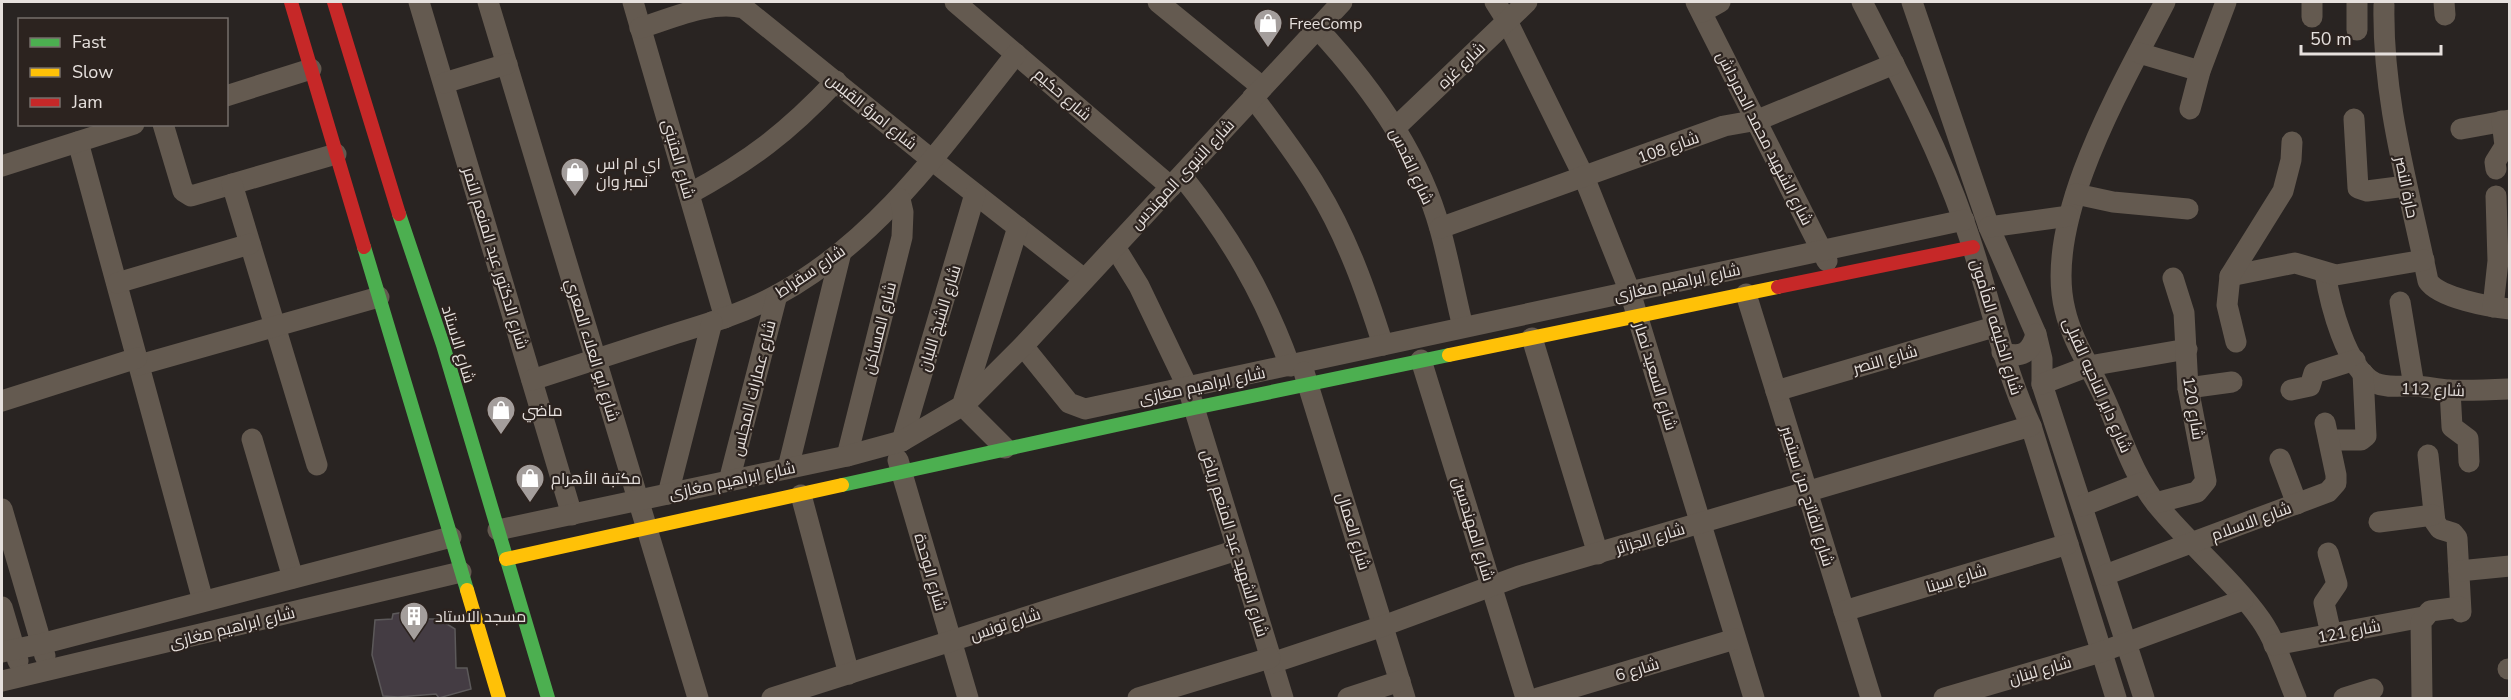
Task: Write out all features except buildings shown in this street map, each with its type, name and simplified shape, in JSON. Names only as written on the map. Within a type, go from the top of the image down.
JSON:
[{"type":"main road","points":[[291,2],[499,699]]},
{"type":"main road","name":"شارع الاستاد","points":[[334,2],[391,190],[442,345],[548,699]]},
{"type":"main road","points":[[382,204],[391,190]]},
{"type":"main road","points":[[353,205],[367,209]]},
{"type":"main road","name":"شارع ابراهيم مغازى","points":[[506,559],[902,473],[1191,398],[1308,384],[1973,247]]},
{"type":"main road","points":[[427,338],[442,345]]},
{"type":"main road","points":[[401,366],[405,350],[411,343]]},
{"type":"street","name":"شارع الدكتور عبد المنعم النمر","points":[[419,2],[572,515]]},
{"type":"street","name":"شارع ابو العلاء المعري","points":[[488,2],[698,699]]},
{"type":"street","name":"شارع المتبنى","points":[[633,2],[689,194],[718,320]]},
{"type":"street","name":"شارع حكيم","points":[[955,2],[1176,182]]},
{"type":"street","points":[[1158,2],[1257,92],[1318,190],[1344,239],[1366,291],[1383,345]]},
{"type":"street","name":"شارع النبوى المهندس","points":[[1023,346],[1342,2]]},
{"type":"street","name":"شارع السعيد نصار","points":[[1495,2],[1507,21],[1584,177],[1630,292],[1754,699]]},
{"type":"street","name":"شارع غزه","points":[[1395,128],[1527,2]]},
{"type":"street","name":"شارع الخليفه المأمون","points":[[1862,2],[1932,140],[1964,220],[1994,327],[2015,392],[2031,426],[2116,699]]},
{"type":"street","name":"شارع الخليفه المأمون","points":[[1912,2],[1989,227],[2036,334],[2042,359],[2042,384],[2144,699]]},
{"type":"street","name":"شارع داير الناحيه القبلى","points":[[2165,2],[2091,152],[2076,194],[2062,247],[2060,278],[2064,309],[2074,339],[2089,366],[2141,483],[2191,543],[2262,621],[2296,699]]},
{"type":"street","points":[[2190,109],[2200,71],[2226,2]]},
{"type":"street","points":[[2357,2],[2357,30]]},
{"type":"street","name":"شارع امرؤ القيس","points":[[640,28],[708,7],[733,5],[744,8],[1084,279]]},
{"type":"street","name":"شارع الشهيد محمد الدمرداش","points":[[1706,5],[1758,120],[1834,275]]},
{"type":"street","name":"حارة النصر","points":[[2384,5],[2383,36],[2387,82],[2406,186],[2428,281],[2436,289],[2501,308]]},
{"type":"street","name":"شارع القدس","points":[[1317,28],[1353,68],[1395,128],[1428,194],[1440,228],[1463,327]]},
{"type":"street","points":[[2139,53],[2200,71]]},
{"type":"street","name":"شارع سقراط","points":[[532,380],[718,320],[777,295],[841,252],[900,198],[1016,54]]},
{"type":"street","points":[[444,83],[507,64]]},
{"type":"street","name":"شارع 108","points":[[1440,228],[1724,126],[1758,120],[1894,64]]},
{"type":"street","points":[[228,95],[311,69]]},
{"type":"street","points":[[689,194],[731,171],[770,144],[806,113],[836,81]]},
{"type":"street","points":[[2355,119],[2358,188],[2367,191],[2406,186]]},
{"type":"street","points":[[2461,129],[2506,121],[2505,146],[2496,158],[2496,169]]},
{"type":"street","points":[[2,166],[128,126]]},
{"type":"street","points":[[164,126],[183,191],[186,195],[191,196],[336,154]]},
{"type":"street","points":[[78,142],[203,601]]},
{"type":"street","points":[[2236,342],[2227,305],[2230,276],[2283,190],[2291,160],[2292,142]]},
{"type":"street","name":"شارع العمال","points":[[1176,182],[1210,211],[1256,285],[1308,384],[1403,690]]},
{"type":"street","points":[[232,184],[317,465]]},
{"type":"street","name":"شارع الشيخ اللبان","points":[[898,443],[975,194]]},
{"type":"street","points":[[2076,194],[2122,204],[2188,209]]},
{"type":"street","points":[[2496,196],[2501,308]]},
{"type":"street","name":"شارع المساكن","points":[[847,456],[902,237],[903,212],[900,198]]},
{"type":"street","points":[[1989,227],[2069,216]]},
{"type":"street","name":"شارع ابراهيم مغازى","points":[[498,530],[847,456],[898,443],[931,426],[965,404],[1023,346],[1069,403],[1077,408],[1191,398],[1296,365],[1964,220]]},
{"type":"street","points":[[1005,448],[969,412],[965,404],[965,395],[1018,227]]},
{"type":"street","points":[[117,283],[250,244]]},
{"type":"street","name":"شارع الشهيد عبد المنعم رياض","points":[[1115,247],[1139,286],[1191,398],[1283,699]]},
{"type":"street","points":[[788,468],[841,252]]},
{"type":"street","points":[[2230,276],[2295,263],[2336,275],[2424,260]]},
{"type":"street","points":[[2291,390],[2310,386],[2314,374],[2359,367],[2343,338],[2330,303],[2325,273]]},
{"type":"street","name":"شارع 120","points":[[2156,503],[2197,492],[2206,481],[2188,388],[2184,313],[2173,278]]},
{"type":"street","name":"شارع الفاتح من سبتمبر","points":[[1746,294],[1871,699]]},
{"type":"street","name":"شارع عمارات المجلس","points":[[729,481],[777,295]]},
{"type":"street","points":[[2,401],[379,297]]},
{"type":"street","points":[[2400,302],[2414,386]]},
{"type":"street","points":[[668,494],[718,320]]},
{"type":"street","name":"شارع النصر","points":[[1776,391],[1994,327]]},
{"type":"street","points":[[2002,352],[2014,357],[2024,354],[2032,347],[2036,334]]},
{"type":"street","points":[[1532,338],[1598,554]]},
{"type":"street","points":[[2042,384],[2089,366],[2187,350]]},
{"type":"street","name":"شارع المهندسين","points":[[1421,360],[1526,699]]},
{"type":"street","name":"شارع 112","points":[[2359,367],[2369,379],[2384,386],[2414,386],[2450,390],[2508,389]]},
{"type":"street","name":"شارع الاسلام","points":[[2104,575],[2328,492],[2334,486],[2336,474],[2327,432],[2361,440],[2366,436],[2359,367]]},
{"type":"street","points":[[2188,388],[2232,382]]},
{"type":"street","points":[[2450,390],[2452,427],[2468,439],[2469,462]]},
{"type":"street","name":"شارع الجزائر","points":[[1138,699],[1383,626],[1492,588],[1519,576],[2031,426]]},
{"type":"street","points":[[252,439],[293,578]]},
{"type":"street","name":"شارع الوحدة","points":[[898,443],[902,473],[968,699]]},
{"type":"street","points":[[2428,455],[2433,515],[2440,529],[2453,533],[2457,538],[2459,571],[2510,566]]},
{"type":"street","points":[[2280,459],[2297,504]]},
{"type":"street","points":[[2082,506],[2141,483]]},
{"type":"street","points":[[801,495],[849,674]]},
{"type":"street","points":[[2,509],[49,671]]},
{"type":"street","points":[[2379,522],[2433,515]]},
{"type":"street","name":"شارع ابراهيم مغازى","points":[[8,650],[41,644],[451,537]]},
{"type":"street","name":"شارع سينا","points":[[1844,611],[2068,544]]},
{"type":"street","name":"شارع تونس","points":[[772,699],[1237,550]]},
{"type":"street","points":[[2328,553],[2337,584],[2324,603],[2331,634]]},
{"type":"street","name":"شارع 121","points":[[2274,645],[2423,617],[2435,609],[2460,609],[2459,571]]},
{"type":"street","name":"شارع ابراهيم مغازى","points":[[2,681],[461,572]]},
{"type":"street","name":"شارع لبنان","points":[[1944,699],[1990,692],[2243,600]]},
{"type":"street","points":[[2,607],[8,650],[22,677]]},
{"type":"street","points":[[2422,699],[2420,627],[2423,617]]},
{"type":"street","name":"شارع 6","points":[[1538,699],[1735,639]]},
{"type":"street","points":[[2344,699],[2351,694],[2373,689]]},
{"type":"street","points":[[1348,699],[1403,690]]},
{"type":"traffic: fast","points":[[399,214],[443,345],[548,698]]},
{"type":"traffic: fast","points":[[364,247],[467,590]]},
{"type":"traffic: fast","points":[[842,485],[1449,355]]},
{"type":"traffic: slow","points":[[1449,355],[1778,287]]},
{"type":"traffic: slow","points":[[506,559],[842,485]]},
{"type":"traffic: slow","points":[[467,590],[499,698]]},
{"type":"traffic: jam","points":[[291,2],[364,247]]},
{"type":"traffic: jam","points":[[334,2],[399,214]]},
{"type":"traffic: jam","points":[[1778,287],[1973,247]]},
{"type":"place","name":"FreeComp","points":[[1268,48]]},
{"type":"place","name":"اي ام اس نمبر وان","points":[[575,198]]},
{"type":"place","name":"ماضي","points":[[501,436]]},
{"type":"place","name":"مكتبة الأهرام","points":[[530,504]]},
{"type":"place","name":"مسجد الاستاد","points":[[414,642]]}]
